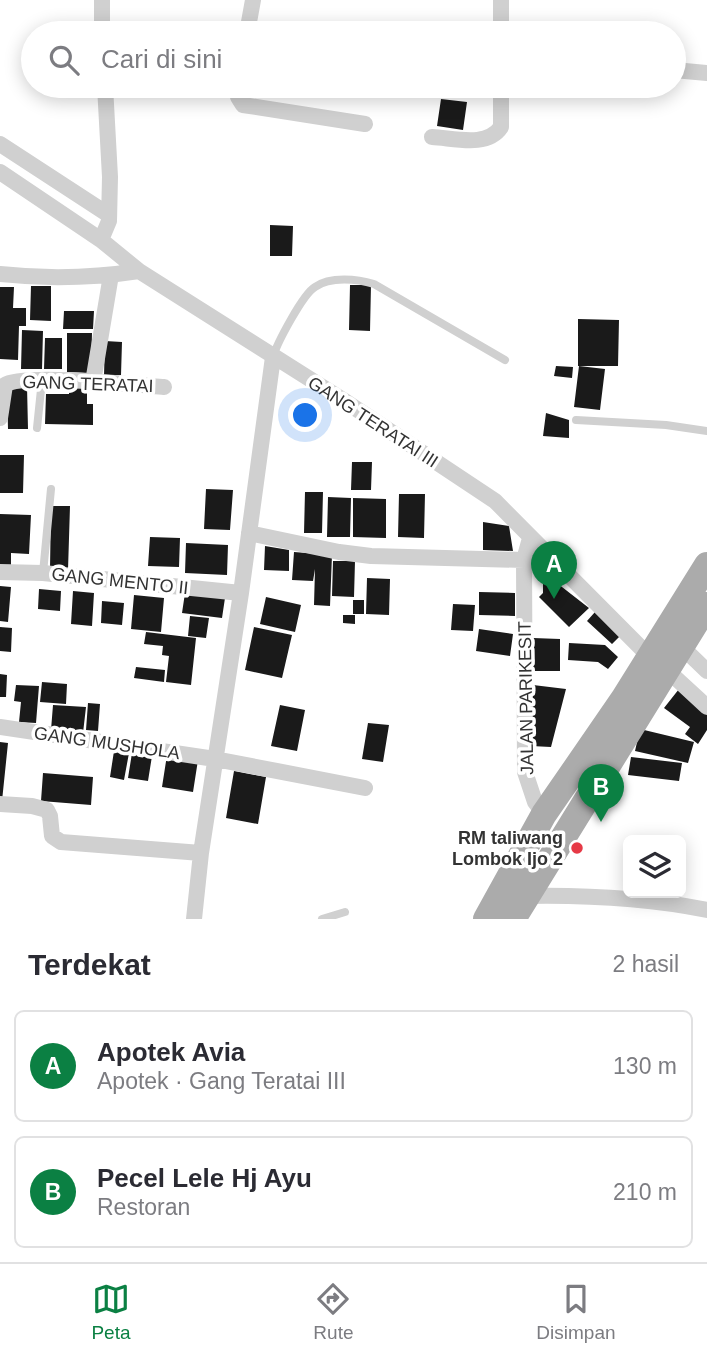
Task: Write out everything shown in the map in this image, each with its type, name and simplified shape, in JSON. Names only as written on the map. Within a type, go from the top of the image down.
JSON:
[{"type":"main road","points":[[517,910],[666,654],[707,565]]},
{"type":"main road","points":[[486,919],[544,814],[624,698],[707,605]]},
{"type":"street","points":[[102,0],[102,21]]},
{"type":"street","points":[[249,21],[253,0]]},
{"type":"street","points":[[501,0],[501,21]]},
{"type":"street","points":[[686,71],[707,73]]},
{"type":"street","points":[[105,98],[110,177],[105,228]]},
{"type":"street","points":[[239,98],[243,105],[365,124]]},
{"type":"street","points":[[432,137],[478,140],[492,138],[502,127],[501,98]]},
{"type":"street","points":[[0,144],[105,228]]},
{"type":"street","name":"GANG TERATAI III","points":[[0,172],[105,228],[139,271],[274,353],[495,502],[530,538],[666,654]]},
{"type":"street","points":[[0,274],[49,277],[111,275],[139,271]]},
{"type":"street","points":[[93,382],[111,275]]},
{"type":"street","points":[[194,919],[201,853],[274,353]]},
{"type":"street","name":"GANG TERATAI","points":[[0,418],[5,385],[8,382],[42,380],[164,387]]},
{"type":"street","points":[[249,533],[371,556],[524,560]]},
{"type":"street","name":"JALAN PARIKESIT","points":[[530,538],[524,560],[525,772],[530,792],[544,814]]},
{"type":"street","name":"GANG MENTO II","points":[[0,572],[43,573],[241,593]]},
{"type":"street","points":[[666,654],[707,671]]},
{"type":"street","points":[[666,654],[707,707]]},
{"type":"street","name":"GANG MUSHOLA","points":[[0,727],[215,759],[365,788]]},
{"type":"street","points":[[0,804],[47,810],[52,836],[61,842],[201,853]]},
{"type":"street","points":[[517,910],[589,895],[677,904],[707,910]]},
{"type":"lane","points":[[274,353],[281,335],[315,287],[358,279],[374,284],[505,360]]},
{"type":"lane","points":[[37,428],[42,380]]},
{"type":"lane","points":[[576,420],[707,430]]},
{"type":"lane","points":[[43,573],[51,489]]},
{"type":"lane","points":[[322,919],[345,912]]},
{"type":"building","points":[[441,99],[467,102],[463,130],[437,126]]},
{"type":"building","points":[[270,225],[293,226],[292,256],[270,256]]},
{"type":"building","points":[[350,285],[371,285],[370,331],[349,330]]},
{"type":"building","points":[[31,286],[51,286],[51,321],[30,320]]},
{"type":"building","points":[[0,287],[14,287],[13,308],[26,308],[26,326],[19,326],[18,360],[0,359]]},
{"type":"building","points":[[64,311],[94,311],[93,329],[63,329]]},
{"type":"building","points":[[578,319],[619,320],[618,366],[578,366]]},
{"type":"building","points":[[22,330],[43,331],[42,369],[21,369]]},
{"type":"building","points":[[67,333],[92,333],[91,373],[67,372]]},
{"type":"building","points":[[45,338],[62,338],[62,369],[44,369]]},
{"type":"building","points":[[105,341],[122,342],[121,375],[104,375]]},
{"type":"building","points":[[556,366],[573,367],[572,378],[554,376]]},
{"type":"building","points":[[579,366],[605,369],[600,410],[574,407]]},
{"type":"building","points":[[69,385],[87,386],[87,404],[93,404],[93,425],[45,424],[46,394],[69,394]]},
{"type":"building","points":[[7,386],[27,386],[28,429],[8,429]]},
{"type":"building","points":[[546,413],[569,420],[569,438],[543,436]]},
{"type":"building","points":[[0,455],[24,455],[23,493],[0,493]]},
{"type":"building","points":[[352,462],[372,462],[371,490],[351,490]]},
{"type":"building","points":[[206,489],[233,490],[230,530],[204,529]]},
{"type":"building","points":[[305,492],[323,492],[322,533],[304,533]]},
{"type":"building","points":[[399,494],[425,494],[424,538],[398,537]]},
{"type":"building","points":[[328,497],[351,498],[350,537],[327,537]]},
{"type":"building","points":[[353,498],[386,499],[386,538],[353,537]]},
{"type":"building","points":[[51,506],[70,506],[68,570],[50,569]]},
{"type":"building","points":[[0,514],[31,515],[29,554],[11,553],[11,565],[0,565]]},
{"type":"building","points":[[483,522],[509,526],[513,551],[483,550]]},
{"type":"building","points":[[150,537],[180,538],[179,567],[148,566]]},
{"type":"building","points":[[186,543],[228,545],[227,575],[185,573]]},
{"type":"building","points":[[265,546],[289,550],[289,571],[264,570]]},
{"type":"building","points":[[294,552],[332,555],[330,606],[314,605],[315,569],[313,581],[292,580]]},
{"type":"building","points":[[333,561],[355,561],[354,597],[332,596]]},
{"type":"building","points":[[544,573],[589,608],[569,627],[539,597],[543,593],[543,580],[539,577]]},
{"type":"building","points":[[367,578],[390,579],[389,615],[366,614]]},
{"type":"building","points":[[0,586],[11,587],[8,622],[0,621]]},
{"type":"building","points":[[39,589],[61,591],[60,611],[38,609]]},
{"type":"building","points":[[73,591],[94,593],[92,626],[71,624]]},
{"type":"building","points":[[479,592],[515,593],[515,616],[479,615]]},
{"type":"building","points":[[185,593],[225,598],[222,618],[182,613]]},
{"type":"building","points":[[134,595],[164,598],[161,632],[131,629]]},
{"type":"building","points":[[266,597],[301,605],[295,632],[260,624]]},
{"type":"building","points":[[353,600],[364,600],[364,614],[353,614]]},
{"type":"building","points":[[102,601],[124,603],[122,625],[101,623]]},
{"type":"building","points":[[453,604],[475,605],[473,631],[451,630]]},
{"type":"building","points":[[595,612],[621,635],[612,644],[587,621]]},
{"type":"building","points":[[343,615],[355,615],[355,624],[343,623]]},
{"type":"building","points":[[190,616],[209,618],[206,638],[188,636]]},
{"type":"building","points":[[0,627],[12,628],[11,652],[0,651]]},
{"type":"building","points":[[254,627],[292,635],[282,678],[245,670]]},
{"type":"building","points":[[479,629],[513,634],[510,656],[476,651]]},
{"type":"building","points":[[146,632],[196,638],[191,685],[166,682],[169,656],[162,655],[163,646],[144,644]]},
{"type":"building","points":[[533,638],[560,639],[560,671],[533,671]]},
{"type":"building","points":[[569,643],[605,645],[618,657],[608,669],[598,662],[568,660]]},
{"type":"building","points":[[136,667],[165,670],[164,682],[134,678]]},
{"type":"building","points":[[0,674],[7,675],[6,697],[0,697]]},
{"type":"building","points":[[42,682],[67,684],[66,704],[40,702]]},
{"type":"building","points":[[16,685],[39,686],[36,723],[19,722],[21,702],[14,701]]},
{"type":"building","points":[[533,685],[566,689],[551,747],[531,746]]},
{"type":"building","points":[[679,689],[707,712],[707,730],[698,744],[685,734],[690,727],[664,708]]},
{"type":"building","points":[[88,703],[100,704],[98,731],[86,730]]},
{"type":"building","points":[[53,705],[86,707],[83,733],[51,730]]},
{"type":"building","points":[[280,705],[305,710],[297,751],[271,746]]},
{"type":"building","points":[[368,723],[389,725],[383,762],[362,759]]},
{"type":"building","points":[[640,729],[694,742],[688,763],[635,751]]},
{"type":"building","points":[[0,742],[8,743],[2,801],[0,801]]},
{"type":"building","points":[[114,751],[129,753],[124,780],[110,777]]},
{"type":"building","points":[[132,753],[152,756],[148,781],[128,778]]},
{"type":"building","points":[[167,755],[198,760],[193,792],[162,787]]},
{"type":"building","points":[[631,757],[682,763],[679,781],[628,775]]},
{"type":"building","points":[[234,771],[266,777],[258,824],[226,818]]},
{"type":"building","points":[[43,773],[93,777],[91,805],[41,801]]},
{"type":"place","name":"Apotek Avia","points":[[554,599]]},
{"type":"place","name":"Pecel Lele Hj Ayu","points":[[601,822]]},
{"type":"place","name":"RM taliwang Lombok Ijo 2","points":[[577,848]]}]
